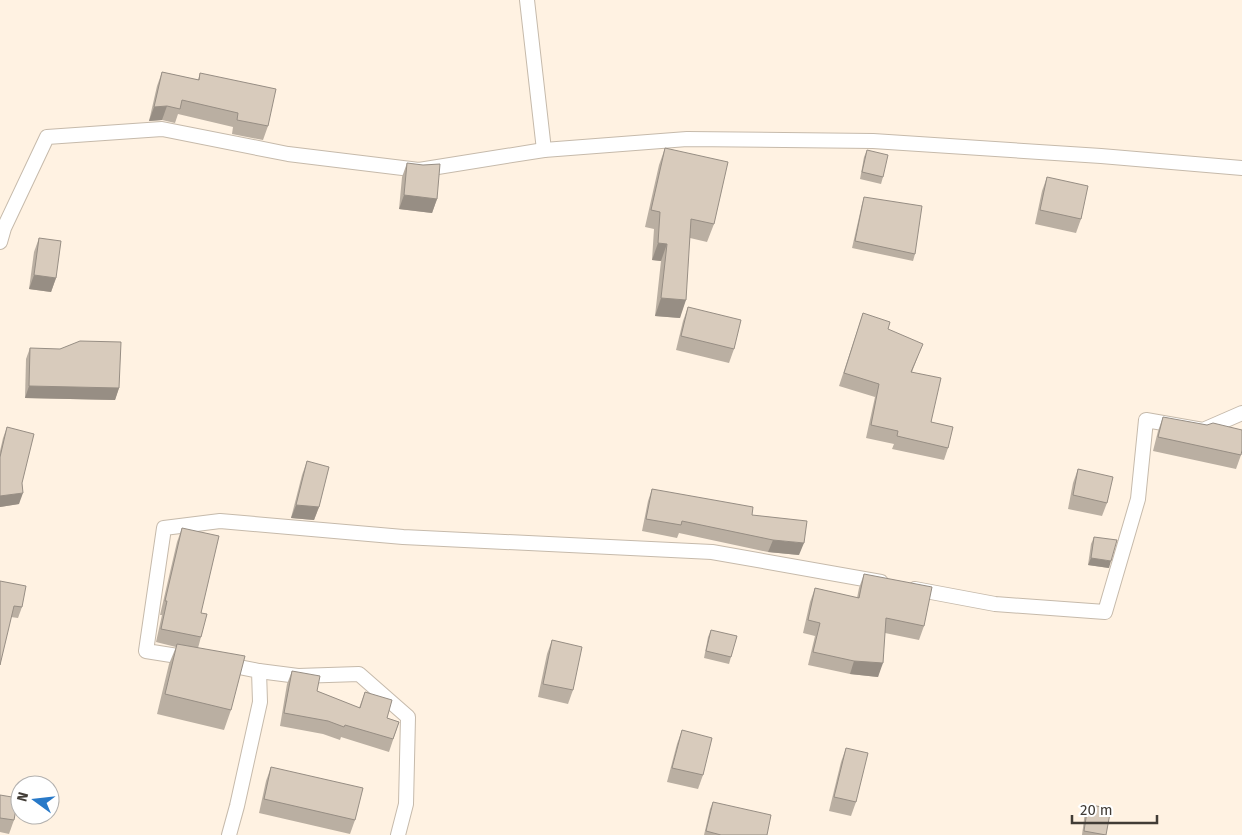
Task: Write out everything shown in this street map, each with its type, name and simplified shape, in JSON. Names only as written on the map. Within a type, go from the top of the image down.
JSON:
[{"type":"lane","points":[[527,0],[544,150]]},
{"type":"lane","points":[[0,242],[4,228],[47,136],[162,129],[288,154],[419,170],[544,150],[687,139],[873,141],[1101,156],[1242,168]]},
{"type":"lane","points":[[398,835],[406,804],[408,718],[359,674],[298,676],[146,651],[164,528],[220,521],[403,537],[712,552],[995,604],[1105,612],[1138,499],[1146,420],[1203,430],[1242,413]]},
{"type":"lane","points":[[229,835],[260,702],[260,671]]},
{"type":"building","points":[[162,72],[199,80],[200,73],[276,89],[268,126],[237,120],[238,113],[182,100],[180,109],[167,106],[154,107]]},
{"type":"building","points":[[665,148],[728,162],[714,224],[691,219],[686,300],[661,298],[667,244],[658,243],[660,212],[651,210]]},
{"type":"building","points":[[867,150],[888,155],[883,177],[862,172]]},
{"type":"building","points":[[407,163],[423,165],[440,164],[437,199],[404,195]]},
{"type":"building","points":[[1047,177],[1088,186],[1081,219],[1040,210]]},
{"type":"building","points":[[864,197],[922,206],[915,254],[855,241]]},
{"type":"building","points":[[39,238],[61,241],[56,278],[34,275]]},
{"type":"building","points":[[688,307],[741,320],[734,349],[681,336]]},
{"type":"building","points":[[863,313],[890,322],[888,329],[923,344],[911,372],[941,378],[931,422],[953,427],[948,448],[897,436],[898,431],[871,425],[879,384],[844,373]]},
{"type":"building","points":[[80,341],[121,342],[119,388],[29,386],[30,348],[60,349]]},
{"type":"building","points":[[1163,417],[1207,425],[1213,423],[1242,430],[1241,455],[1158,437]]},
{"type":"building","points":[[7,427],[34,434],[22,483],[23,493],[0,496],[0,457]]},
{"type":"building","points":[[307,461],[329,467],[319,507],[296,505]]},
{"type":"building","points":[[1078,469],[1113,477],[1107,503],[1073,495]]},
{"type":"building","points":[[652,489],[753,507],[752,515],[807,521],[804,543],[773,540],[682,521],[681,525],[646,519]]},
{"type":"building","points":[[182,528],[219,536],[201,613],[207,614],[201,637],[161,629],[167,601],[165,601]]},
{"type":"building","points":[[1094,537],[1117,540],[1111,561],[1091,558]]},
{"type":"building","points":[[864,574],[932,587],[924,626],[886,618],[883,663],[854,661],[813,652],[820,623],[808,620],[815,588],[859,598]]},
{"type":"building","points":[[0,581],[26,586],[22,607],[14,606],[0,665]]},
{"type":"building","points":[[711,630],[737,636],[731,657],[706,651]]},
{"type":"building","points":[[552,640],[582,647],[573,690],[543,684]]},
{"type":"building","points":[[177,644],[245,656],[231,710],[165,694]]},
{"type":"building","points":[[292,671],[320,676],[317,691],[360,708],[365,692],[392,700],[387,718],[399,722],[393,739],[345,725],[344,727],[328,721],[284,713]]},
{"type":"building","points":[[682,730],[712,738],[703,775],[672,768]]},
{"type":"building","points":[[846,748],[868,753],[856,802],[834,797]]},
{"type":"building","points":[[271,767],[363,788],[355,820],[264,799]]},
{"type":"building","points":[[0,795],[10,797],[10,819],[0,818]]},
{"type":"building","points":[[713,802],[771,815],[767,835],[721,835],[706,831]]},
{"type":"building","points":[[1088,805],[1111,808],[1106,835],[1084,831]]}]
